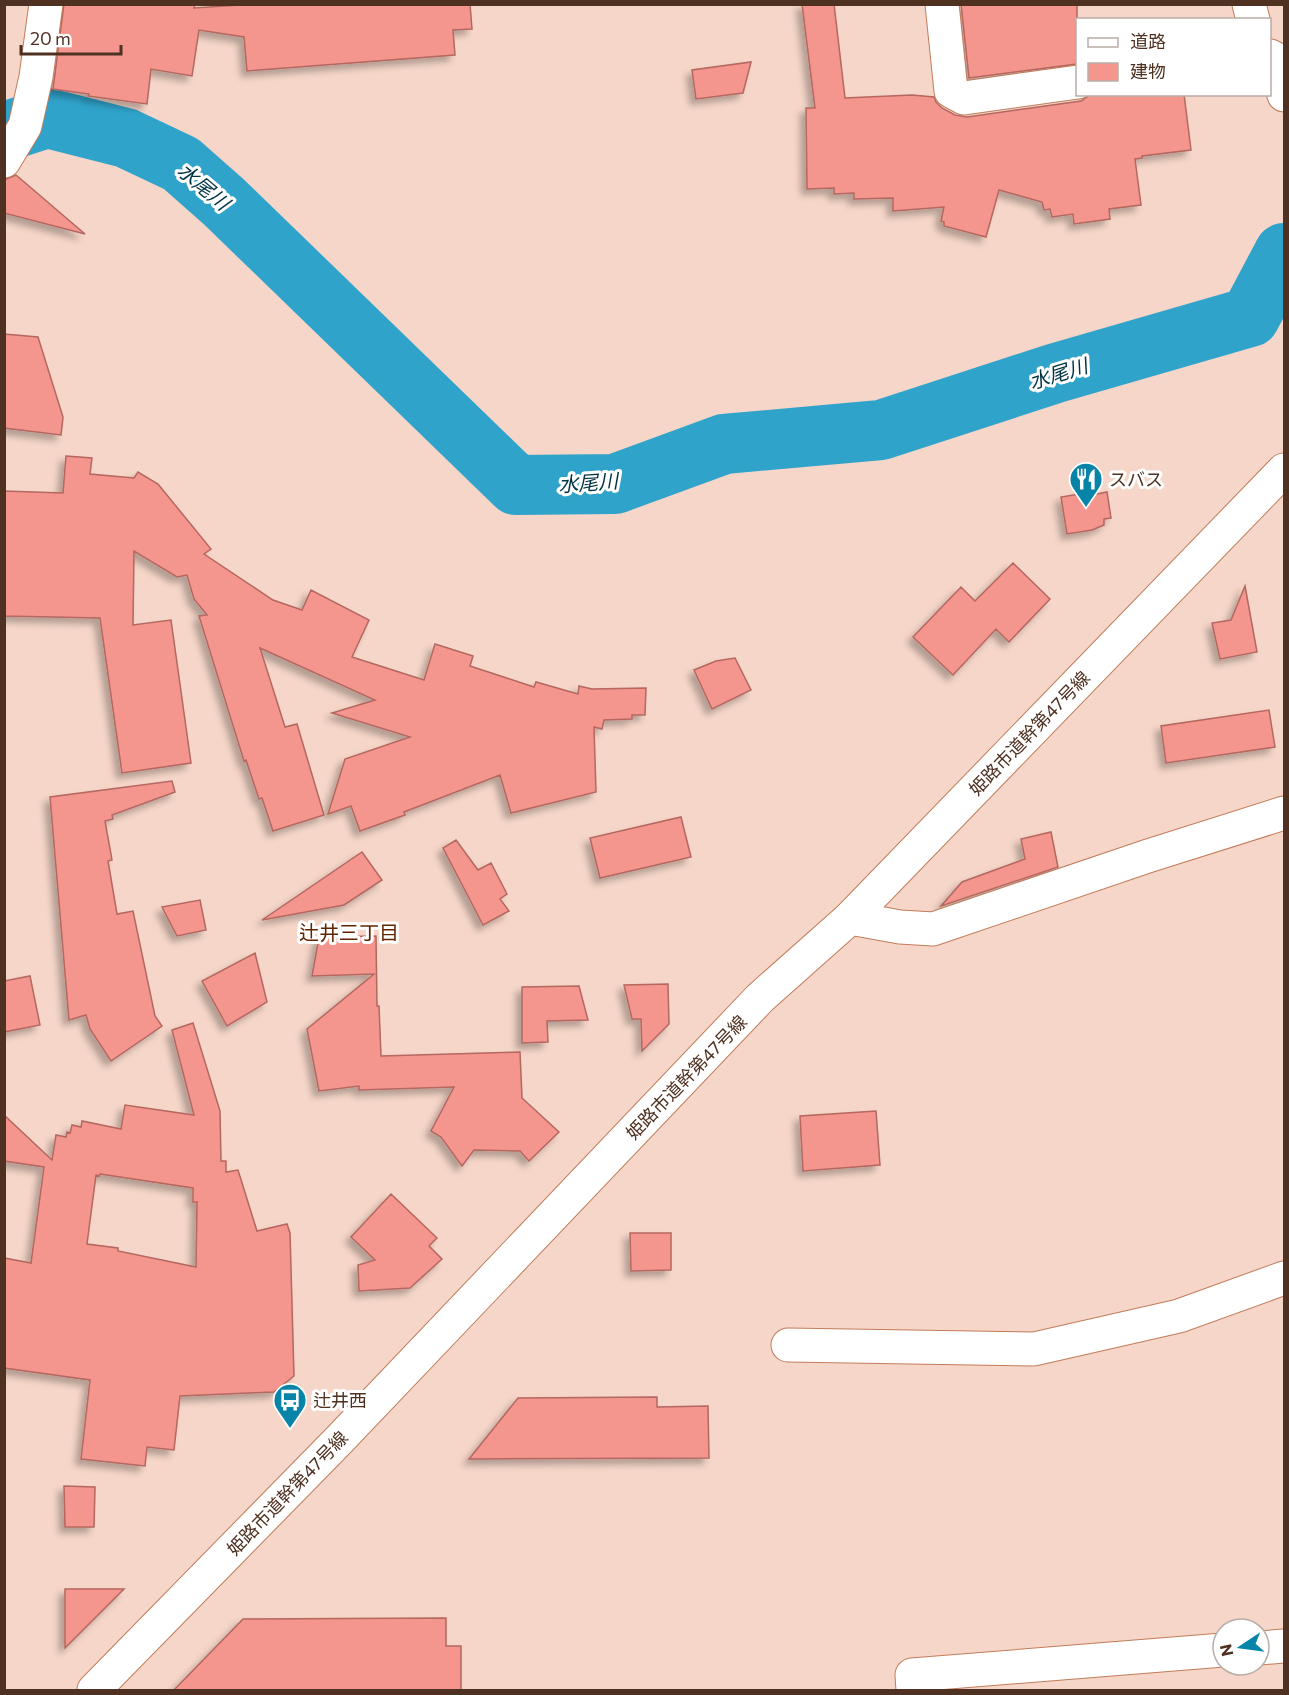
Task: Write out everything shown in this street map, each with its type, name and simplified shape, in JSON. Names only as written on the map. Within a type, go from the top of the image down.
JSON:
[{"type":"street","points":[[4,161],[25,126],[36,77],[46,4]]},
{"type":"street","points":[[942,4],[951,91],[964,99],[1076,82]]},
{"type":"street","points":[[1271,57],[1274,58],[1284,95]]},
{"type":"street","name":"姫路市道幹第47号線","points":[[94,1690],[340,1439],[760,998],[850,918],[1284,470]]},
{"type":"street","points":[[850,918],[900,927],[933,929],[1148,856],[1284,813]]},
{"type":"street","points":[[788,1345],[1034,1348],[1179,1316],[1284,1278]]},
{"type":"street","points":[[913,1690],[912,1675],[1211,1651]]},
{"type":"building","points":[[64,4],[195,4],[194,8],[256,4],[470,4],[472,29],[453,30],[455,55],[247,71],[244,37],[199,30],[192,76],[151,69],[147,104],[53,89]]},
{"type":"building","points":[[802,4],[834,4],[845,98],[912,95],[934,97],[942,108],[955,115],[967,117],[1081,101],[1088,96],[1184,96],[1191,150],[1142,156],[1142,158],[1135,159],[1141,205],[1109,209],[1110,219],[1074,224],[1073,214],[1052,217],[1050,209],[1044,210],[1042,202],[999,190],[986,237],[944,226],[944,222],[941,221],[944,207],[893,211],[893,198],[854,199],[854,193],[834,194],[834,188],[807,189],[806,108],[815,108]]},
{"type":"building","points":[[961,4],[1077,4],[1076,64],[969,78]]},
{"type":"building","points":[[751,62],[743,93],[696,99],[692,70]]},
{"type":"building","points":[[16,175],[85,234],[4,213],[4,180]]},
{"type":"building","points":[[4,334],[38,337],[63,417],[61,435],[4,428]]},
{"type":"building","points":[[66,456],[92,458],[90,474],[134,478],[138,472],[158,484],[211,549],[204,554],[273,600],[302,610],[311,590],[369,620],[352,657],[424,680],[435,644],[473,656],[470,666],[534,687],[536,682],[578,694],[579,686],[592,689],[646,688],[645,715],[632,715],[632,719],[604,720],[602,729],[594,727],[596,792],[511,813],[500,775],[404,812],[405,815],[360,831],[351,806],[328,814],[345,759],[410,737],[332,713],[375,700],[260,648],[285,727],[297,724],[324,815],[273,831],[262,798],[259,799],[246,760],[244,761],[199,616],[207,615],[194,599],[187,575],[177,577],[134,551],[133,625],[171,620],[191,763],[122,773],[100,618],[4,616],[4,491],[63,493]]},
{"type":"building","name":"スバス","points":[[1092,492],[1092,495],[1107,492],[1111,518],[1104,519],[1104,525],[1092,530],[1067,534],[1061,497]]},
{"type":"building","points":[[1013,563],[1050,599],[1009,642],[996,629],[953,675],[913,637],[961,587],[975,601]]},
{"type":"building","points":[[1245,586],[1257,652],[1220,659],[1212,623],[1231,620]]},
{"type":"building","points":[[735,658],[751,690],[712,709],[694,670],[716,661]]},
{"type":"building","points":[[1269,710],[1275,747],[1166,763],[1161,726]]},
{"type":"building","points":[[172,781],[175,792],[112,815],[113,819],[105,821],[112,860],[108,861],[117,914],[133,911],[155,1016],[162,1026],[111,1061],[90,1029],[86,1015],[69,1020],[50,797]]},
{"type":"building","points":[[681,817],[691,857],[600,878],[590,838]]},
{"type":"building","points":[[1051,832],[1058,867],[941,906],[962,882],[1025,859],[1021,839]]},
{"type":"building","points":[[456,840],[478,870],[491,863],[507,894],[500,899],[509,911],[483,925],[443,848]]},
{"type":"building","points":[[362,852],[382,880],[344,905],[262,920]]},
{"type":"building","points":[[200,900],[206,930],[177,936],[162,907]]},
{"type":"building","points":[[376,936],[377,1006],[379,1006],[381,1056],[520,1052],[522,1098],[559,1132],[529,1161],[520,1151],[474,1150],[462,1166],[441,1137],[431,1131],[454,1087],[359,1090],[359,1086],[319,1091],[307,1029],[374,974],[312,976],[319,937]]},
{"type":"building","points":[[255,953],[267,1002],[227,1026],[202,981]]},
{"type":"building","points":[[30,976],[40,1025],[4,1032],[4,981]]},
{"type":"building","points":[[668,984],[669,1024],[642,1051],[641,1019],[632,1019],[624,985]]},
{"type":"building","points":[[579,986],[588,1020],[547,1021],[548,1042],[522,1043],[522,987]]},
{"type":"building","points":[[193,1023],[220,1111],[221,1161],[226,1161],[226,1172],[238,1170],[257,1231],[287,1224],[290,1233],[294,1376],[274,1392],[180,1396],[174,1450],[147,1447],[145,1466],[81,1459],[90,1380],[4,1368],[4,1258],[31,1263],[44,1167],[4,1161],[4,1115],[52,1160],[56,1135],[66,1137],[72,1125],[81,1127],[82,1121],[121,1129],[125,1105],[194,1115],[172,1030]],"holes":[[[96,1175],[193,1188],[193,1202],[197,1202],[196,1267],[118,1251],[118,1248],[87,1244]]]},
{"type":"building","points":[[876,1111],[880,1165],[803,1171],[800,1116]]},
{"type":"building","points":[[391,1194],[437,1238],[429,1246],[442,1259],[410,1288],[359,1291],[358,1265],[375,1260],[351,1237]]},
{"type":"building","points":[[630,1233],[671,1233],[671,1270],[631,1271]]},
{"type":"building","points":[[657,1397],[657,1407],[708,1406],[709,1458],[469,1459],[518,1398]]},
{"type":"building","points":[[64,1486],[95,1487],[94,1527],[65,1527]]},
{"type":"building","points":[[65,1589],[124,1589],[65,1648]]},
{"type":"building","points":[[446,1618],[446,1646],[461,1646],[461,1690],[174,1690],[243,1619]]},
{"type":"waterway","name":"水尾川","points":[[4,132],[47,118],[126,138],[181,164],[224,202],[516,485],[615,484],[724,444],[881,430],[1056,373],[1250,317],[1284,253]]},
{"type":"place","name":"スバス","points":[[1086,508]]},
{"type":"place","name":"辻井西","points":[[290,1429]]},
{"type":"district","name":"辻井三丁目","points":[[349,932]]}]
